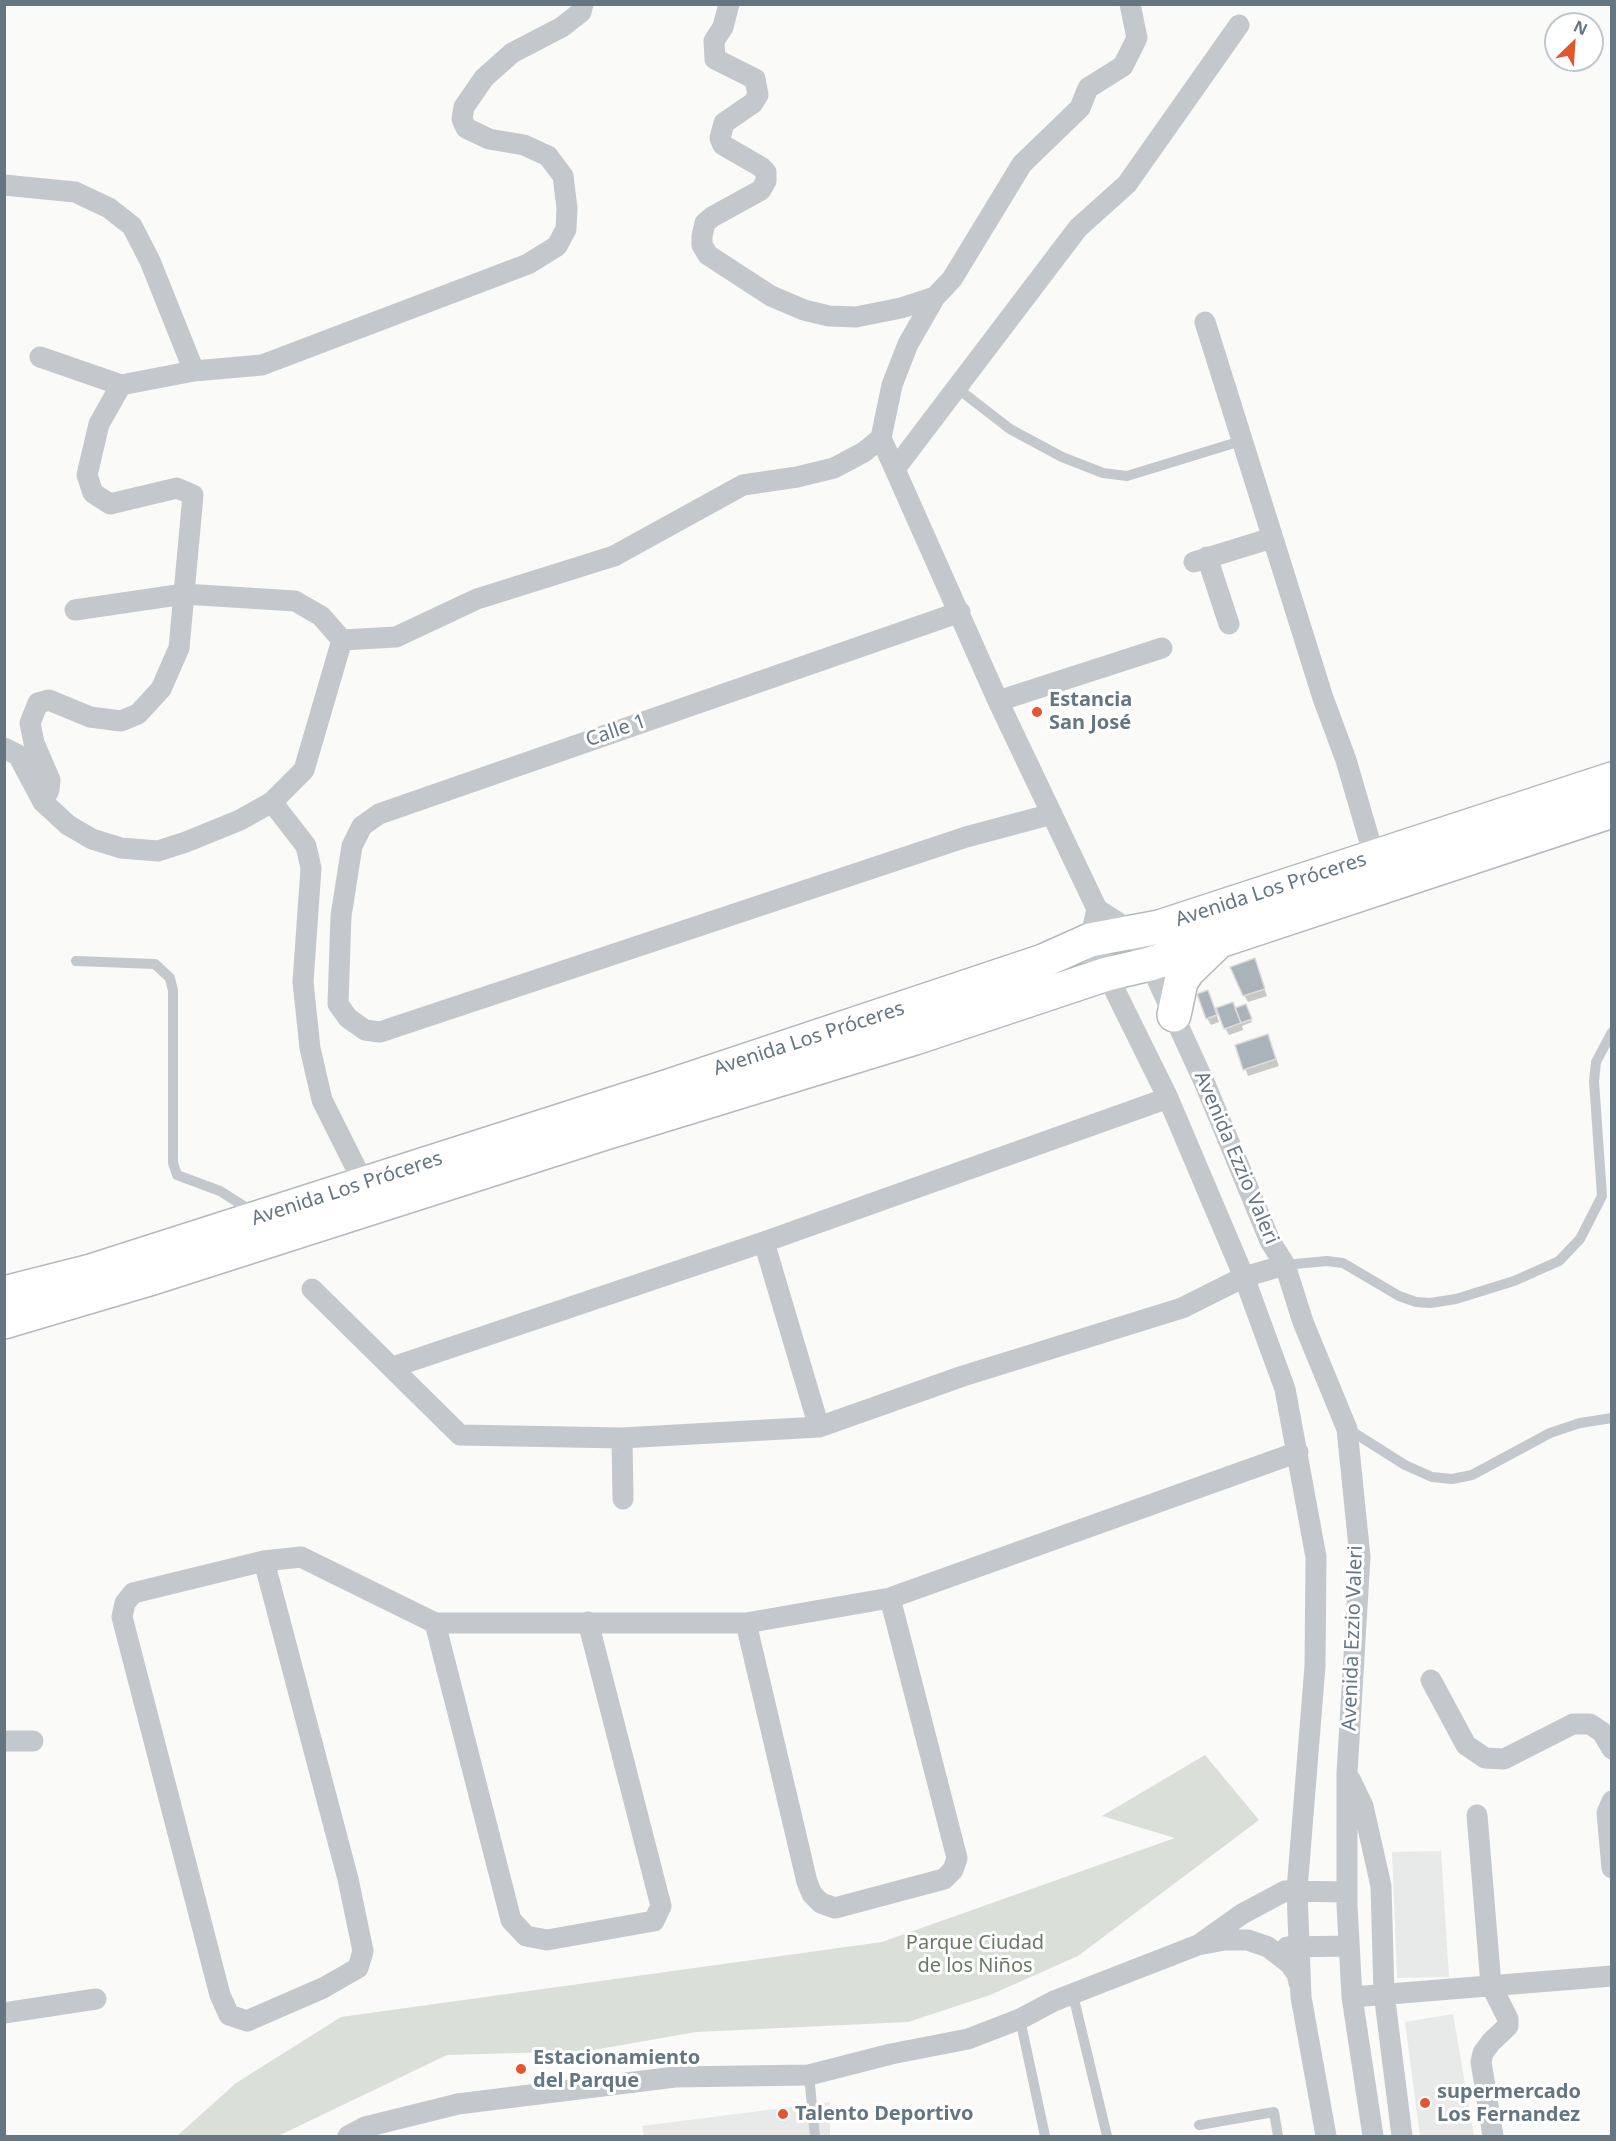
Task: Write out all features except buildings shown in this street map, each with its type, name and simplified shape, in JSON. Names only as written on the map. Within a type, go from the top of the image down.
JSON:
[{"type":"highway","name":"Avenida Los Próceres","points":[[4,1293],[91,1271],[254,1220],[1043,961],[1093,924],[1133,932],[1159,927],[1611,779]]},
{"type":"highway","name":"Avenida Los Próceres","points":[[4,1322],[157,1277],[605,1133],[915,1038],[1107,974],[1150,964],[1611,811]]},
{"type":"highway","points":[[1174,1015],[1181,982],[1188,971],[1221,939]]},
{"type":"street","points":[[40,357],[121,385],[194,370],[262,365],[528,264],[558,246],[566,229],[567,208],[563,176],[558,169],[548,156],[524,145],[489,139],[466,128],[462,119],[464,107],[484,78],[512,53],[562,27],[581,12],[583,4]]},
{"type":"street","points":[[729,4],[723,27],[714,41],[715,59],[755,79],[758,95],[753,103],[724,123],[720,138],[723,145],[761,167],[766,172],[766,181],[760,190],[712,217],[705,224],[702,245],[708,255],[771,296],[804,310],[830,316],[856,317],[901,308],[935,297]]},
{"type":"street","points":[[342,640],[396,637],[477,599],[614,556],[743,485],[796,477],[834,468],[864,452],[881,438],[892,385],[908,344],[935,297],[952,279],[1022,164],[1080,108],[1088,88],[1123,66],[1137,38],[1130,4]]},
{"type":"street","points":[[895,469],[1078,228],[1126,184],[1239,25]]},
{"type":"street","points":[[4,185],[75,192],[109,208],[132,226],[150,261],[194,370]]},
{"type":"street","points":[[1205,322],[1323,698],[1346,760],[1374,856]]},
{"type":"street","points":[[43,802],[49,790],[50,780],[34,743],[30,723],[38,703],[49,700],[90,717],[121,721],[138,714],[161,689],[179,648],[193,495],[177,488],[110,504],[93,493],[87,475],[99,424],[121,385]]},
{"type":"street","name":"Avenida Ezzio Valeri","points":[[881,438],[998,701],[1052,814],[1093,924],[1107,974],[1168,1098],[1244,1277],[1285,1389],[1316,1557],[1315,1666],[1297,1890],[1301,1997],[1326,2136]]},
{"type":"street","points":[[1229,624],[1201,560],[1272,538]]},
{"type":"street","points":[[75,610],[184,594],[295,600],[321,616],[342,640]]},
{"type":"street","name":"Calle 1","points":[[960,612],[379,814],[362,826],[352,846],[341,916],[338,1004],[348,1018],[364,1030],[380,1032],[966,837],[1052,814]]},
{"type":"street","points":[[4,748],[18,755],[43,802],[68,825],[92,839],[121,849],[158,851],[240,820],[272,802],[304,770],[342,640]]},
{"type":"street","points":[[998,701],[1162,648]]},
{"type":"street","points":[[272,802],[306,846],[310,878],[303,982],[310,1048],[322,1100],[364,1184]]},
{"type":"street","name":"Avenida Ezzio Valeri","points":[[1133,932],[1174,1015],[1270,1241],[1285,1265],[1303,1322],[1347,1429],[1360,1557],[1347,1773],[1347,1892],[1352,1997],[1373,2136]]},
{"type":"street","points":[[393,1367],[764,1242],[1168,1098]]},
{"type":"street","points":[[764,1242],[819,1427]]},
{"type":"street","points":[[312,1289],[460,1435],[622,1438],[819,1427],[963,1376],[1182,1308],[1244,1277],[1285,1265]]},
{"type":"street","points":[[622,1438],[623,1499]]},
{"type":"street","points":[[264,1561],[348,1879],[363,1951],[358,1968],[323,1988],[247,2021],[229,2015],[220,1995],[122,1617],[125,1603],[133,1593],[264,1561],[302,1557],[435,1623],[746,1623],[890,1598],[1298,1452]]},
{"type":"street","points":[[746,1623],[807,1882],[812,1894],[821,1903],[835,1908],[944,1879],[953,1870],[957,1858],[890,1598]]},
{"type":"street","points":[[435,1623],[511,1920],[526,1936],[547,1940],[654,1922],[661,1906],[588,1622]]},
{"type":"street","points":[[1431,1680],[1466,1744],[1485,1758],[1504,1759],[1573,1724],[1590,1724],[1602,1732],[1611,1749]]},
{"type":"street","points":[[4,1741],[33,1741]]},
{"type":"street","points":[[1347,1773],[1363,1806],[1381,1886],[1384,1993],[1402,2136]]},
{"type":"street","points":[[1611,1801],[1607,1813],[1611,1868]]},
{"type":"street","points":[[1477,1815],[1491,1985],[1508,2019],[1508,2026],[1491,2042],[1483,2053],[1481,2062],[1493,2136]]},
{"type":"street","points":[[348,2136],[364,2127],[458,2104],[675,2077],[809,2076],[891,2054],[968,2039],[1198,1945],[1268,1898],[1285,1891],[1347,1892]]},
{"type":"street","points":[[1198,1945],[1237,1939],[1268,1947],[1281,1954],[1297,1974],[1301,1997]]},
{"type":"street","points":[[1268,1947],[1349,1946]]},
{"type":"street","points":[[1352,1997],[1611,1976]]},
{"type":"street","points":[[4,2013],[96,1998]]},
{"type":"lane","points":[[957,388],[1010,429],[1062,457],[1103,472],[1127,476],[1242,441]]},
{"type":"lane","points":[[76,961],[155,964],[170,978],[173,991],[173,1163],[177,1174],[239,1202],[247,1208],[254,1220]]},
{"type":"lane","points":[[1285,1265],[1327,1261],[1343,1263],[1399,1296],[1416,1302],[1430,1303],[1456,1299],[1504,1284],[1559,1261],[1580,1239],[1602,1196],[1594,1081],[1596,1062],[1611,1032]]},
{"type":"lane","points":[[1347,1429],[1405,1465],[1432,1477],[1452,1479],[1472,1475],[1550,1433],[1611,1418]]},
{"type":"lane","points":[[1073,1995],[1107,2136]]},
{"type":"lane","points":[[1020,2019],[1045,2136]]},
{"type":"lane","points":[[809,2076],[815,2136]]},
{"type":"lane","points":[[1199,2125],[1274,2112],[1278,2136]]},
{"type":"shaded area","points":[[1441,1851],[1449,1977],[1397,1978],[1392,1852]]},
{"type":"shaded area","points":[[1453,2014],[1474,2136],[1420,2136],[1405,2022]]},
{"type":"shaded area","name":"Talento Deportivo","points":[[830,2102],[830,2136],[644,2136],[642,2126]]},
{"type":"green space","name":"Parque Ciudad de los Niños","points":[[1205,1755],[1259,1820],[1078,1956],[990,1995],[908,2022],[696,2032],[588,2051],[447,2055],[278,2136],[177,2136],[236,2083],[341,2017],[882,1942],[1175,1838],[1102,1816]]},
{"type":"place","name":"Estancia San José","points":[[1037,712]]},
{"type":"place","name":"Estacionamiento del Parque","points":[[521,2069]]},
{"type":"place","name":"supermercado Los Fernandez","points":[[1425,2103]]},
{"type":"place","name":"Talento Deportivo","points":[[783,2114]]}]
